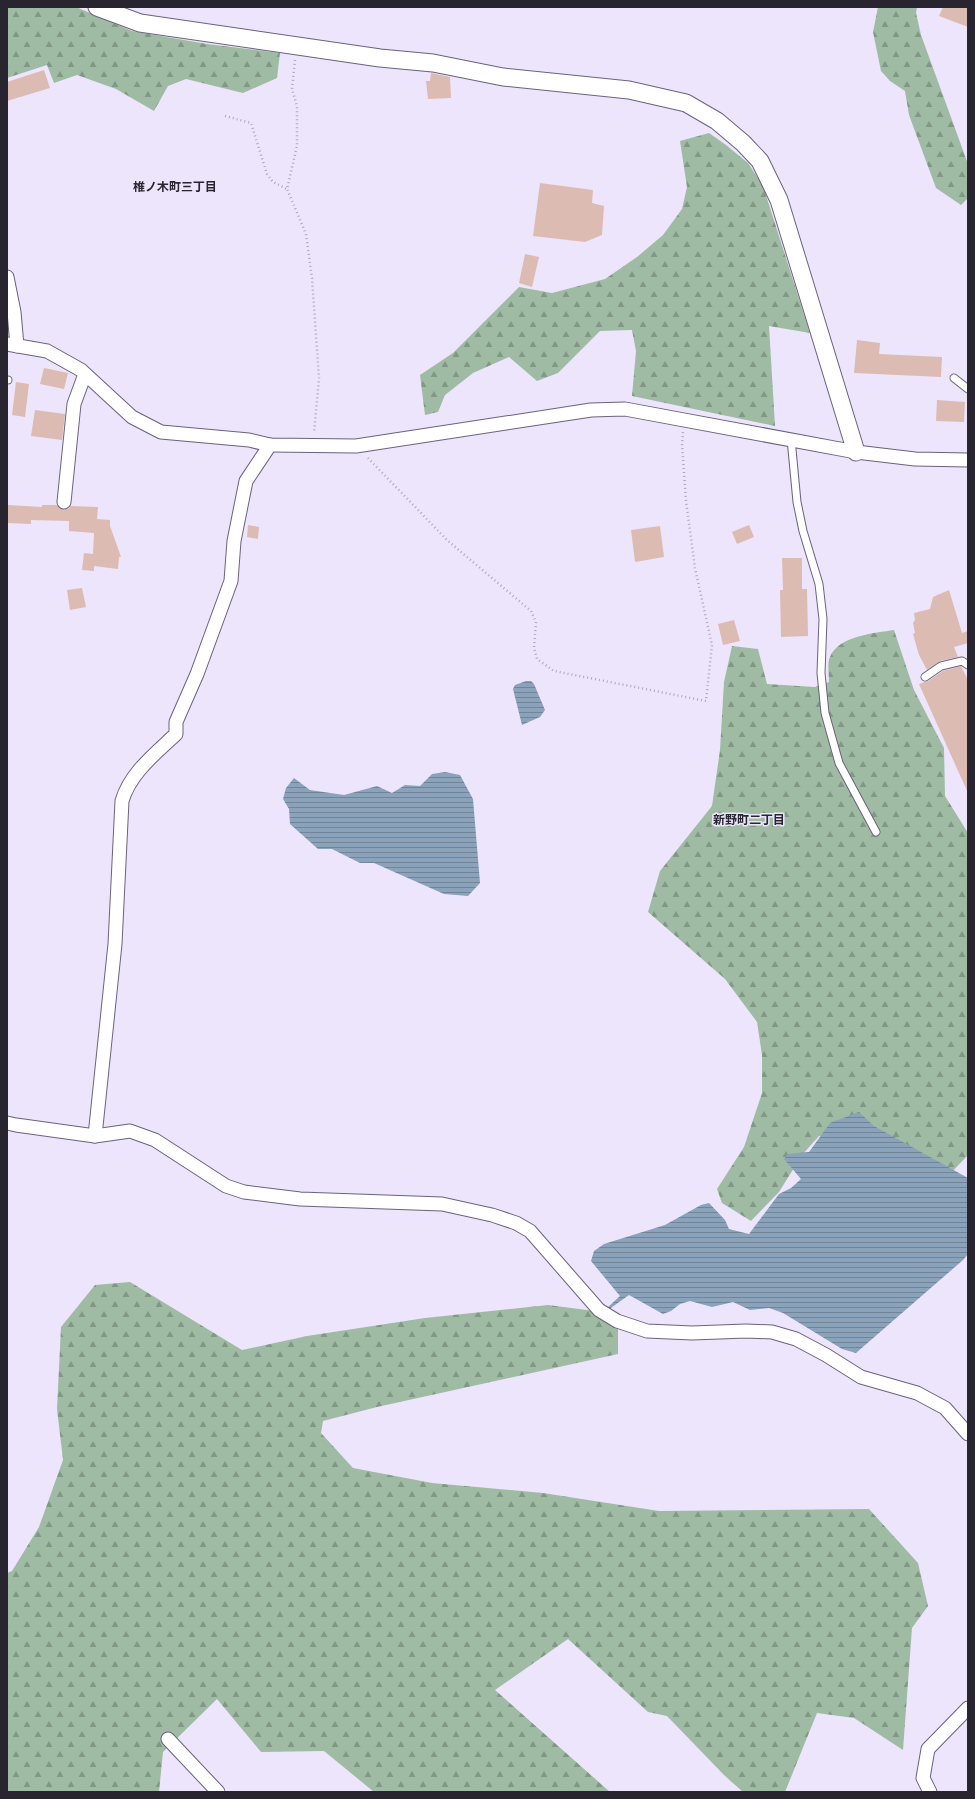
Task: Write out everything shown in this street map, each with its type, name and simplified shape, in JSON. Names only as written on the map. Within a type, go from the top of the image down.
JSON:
[{"type":"street","points":[[97,7],[140,23],[380,58],[433,63],[503,77],[629,90],[686,103],[717,121],[743,143],[760,161],[779,200],[856,452]]},
{"type":"street","points":[[7,276],[14,312],[12,345],[47,351],[85,374],[132,417],[162,432],[249,440],[270,445],[356,446],[591,410],[625,409],[856,452],[915,459],[968,460]]},
{"type":"street","points":[[64,502],[74,404],[85,374]]},
{"type":"street","points":[[95,1136],[115,944],[122,801],[124,793],[137,772],[176,734],[176,722],[197,674],[231,581],[234,542],[246,480],[270,445]]},
{"type":"street","points":[[7,1123],[16,1126],[95,1136],[130,1131],[155,1140],[226,1186],[244,1192],[300,1199],[442,1204],[492,1215],[516,1223],[530,1231],[599,1310],[617,1321],[647,1331],[692,1333],[746,1331],[772,1332],[796,1339],[826,1355],[861,1377],[917,1393],[945,1408],[968,1434]]},
{"type":"street","points":[[930,1792],[923,1778],[928,1749],[968,1708]]},
{"type":"street","points":[[168,1739],[218,1792]]},
{"type":"lane","points":[[954,378],[968,389]]},
{"type":"lane","points":[[791,439],[797,502],[803,531],[819,584],[823,619],[821,673],[825,713],[839,763],[876,832]]},
{"type":"lane","points":[[926,677],[941,666],[962,661],[968,665]]},
{"type":"path","points":[[297,45],[292,89],[297,106],[297,146],[287,189],[306,234],[312,278],[319,378],[312,445]]},
{"type":"path","points":[[225,116],[251,123],[267,174],[273,182],[287,189]]},
{"type":"path","points":[[356,446],[447,540],[532,611],[536,622],[534,648],[536,658],[554,672],[706,701],[712,645],[694,568],[682,444],[684,419]]},
{"type":"green space","points":[[7,7],[76,7],[132,31],[207,44],[280,53],[277,78],[243,93],[186,79],[168,86],[154,111],[116,89],[77,75],[54,83],[47,65],[7,78]]},
{"type":"green space","points":[[878,7],[917,7],[916,13],[921,35],[968,164],[968,198],[961,205],[936,188],[909,115],[905,91],[890,81],[881,71],[873,32]]},
{"type":"green space","points":[[709,133],[748,163],[763,186],[810,333],[769,326],[775,426],[632,396],[636,351],[632,330],[600,331],[558,373],[537,381],[509,357],[473,373],[445,395],[438,412],[425,415],[420,375],[453,353],[519,287],[552,293],[605,279],[637,257],[663,235],[682,209],[687,187],[680,141]]},
{"type":"green space","points":[[894,630],[914,690],[944,748],[945,796],[968,833],[968,1155],[949,1175],[838,1134],[819,1136],[802,1155],[779,1192],[751,1221],[722,1203],[717,1189],[744,1147],[762,1093],[762,1055],[757,1022],[725,979],[648,912],[660,871],[712,806],[720,750],[724,682],[732,646],[758,649],[767,684],[815,687],[829,682],[829,660],[834,650],[841,644],[868,634]]},
{"type":"green space","points":[[130,1282],[242,1350],[307,1336],[425,1318],[548,1305],[618,1314],[618,1354],[377,1407],[323,1421],[321,1433],[353,1468],[432,1483],[543,1493],[659,1511],[869,1509],[918,1563],[928,1606],[912,1628],[903,1750],[854,1718],[817,1713],[785,1792],[743,1792],[724,1775],[667,1716],[648,1712],[568,1639],[495,1690],[610,1792],[374,1792],[324,1751],[261,1752],[217,1699],[163,1752],[159,1792],[7,1792],[7,1573],[12,1571],[39,1527],[63,1460],[57,1409],[61,1327],[95,1285]]},
{"type":"water","points":[[526,681],[531,681],[534,684],[545,710],[540,717],[522,725],[513,689],[515,685]]},
{"type":"water","points":[[445,772],[460,775],[473,799],[480,883],[468,896],[444,894],[374,863],[360,863],[332,849],[318,849],[290,824],[289,809],[283,799],[286,788],[294,778],[310,790],[344,795],[377,786],[392,793],[405,785],[420,786],[432,774]]},
{"type":"water","points":[[859,1112],[874,1126],[968,1178],[968,1254],[856,1353],[842,1349],[783,1313],[769,1308],[750,1310],[733,1302],[712,1307],[690,1301],[680,1304],[671,1311],[663,1314],[629,1295],[608,1310],[606,1309],[620,1296],[591,1261],[594,1251],[604,1244],[665,1225],[701,1205],[709,1203],[725,1220],[729,1229],[749,1234],[779,1194],[791,1188],[801,1179],[784,1159],[788,1154],[809,1152],[830,1123]]},
{"type":"building","points":[[943,7],[968,7],[968,27],[939,16]]},
{"type":"building","points":[[44,70],[50,88],[7,101],[7,82]]},
{"type":"building","points":[[431,73],[450,77],[451,98],[428,99],[426,81],[430,81]]},
{"type":"building","points":[[540,183],[593,190],[592,203],[604,206],[602,235],[585,242],[533,236]]},
{"type":"building","points":[[525,254],[539,257],[532,287],[519,283]]},
{"type":"building","points":[[857,340],[880,343],[879,354],[942,357],[941,377],[854,373]]},
{"type":"building","points":[[44,368],[68,373],[64,389],[40,384]]},
{"type":"building","points":[[16,382],[29,384],[25,417],[12,415]]},
{"type":"building","points":[[937,400],[965,402],[964,422],[936,421]]},
{"type":"building","points":[[35,410],[65,414],[62,440],[31,436]]},
{"type":"building","points":[[8,505],[42,507],[42,505],[57,505],[64,510],[71,506],[98,507],[97,519],[110,520],[110,526],[121,557],[119,557],[118,569],[94,566],[94,571],[82,570],[84,553],[93,554],[94,533],[69,531],[69,521],[31,520],[31,524],[7,523]]},
{"type":"building","points":[[248,525],[259,527],[258,539],[247,537]]},
{"type":"building","points":[[749,525],[754,537],[737,544],[732,532]]},
{"type":"building","points":[[660,526],[664,557],[635,562],[631,530]]},
{"type":"building","points":[[782,558],[802,558],[802,589],[807,589],[808,636],[781,637],[780,590],[783,590]]},
{"type":"building","points":[[82,588],[86,607],[70,610],[67,590]]},
{"type":"building","points":[[949,590],[962,633],[968,631],[968,643],[954,647],[958,657],[940,661],[927,670],[919,655],[913,634],[915,633],[913,623],[915,620],[914,613],[930,609],[933,597]]},
{"type":"building","points":[[734,620],[740,641],[723,645],[718,624]]},
{"type":"building","points":[[961,666],[968,680],[968,793],[919,684],[928,681],[943,671]]},
{"type":"district","name":"椎ノ木町三丁目","points":[[175,187]]},
{"type":"district","name":"新野町二丁目","points":[[749,820]]}]
